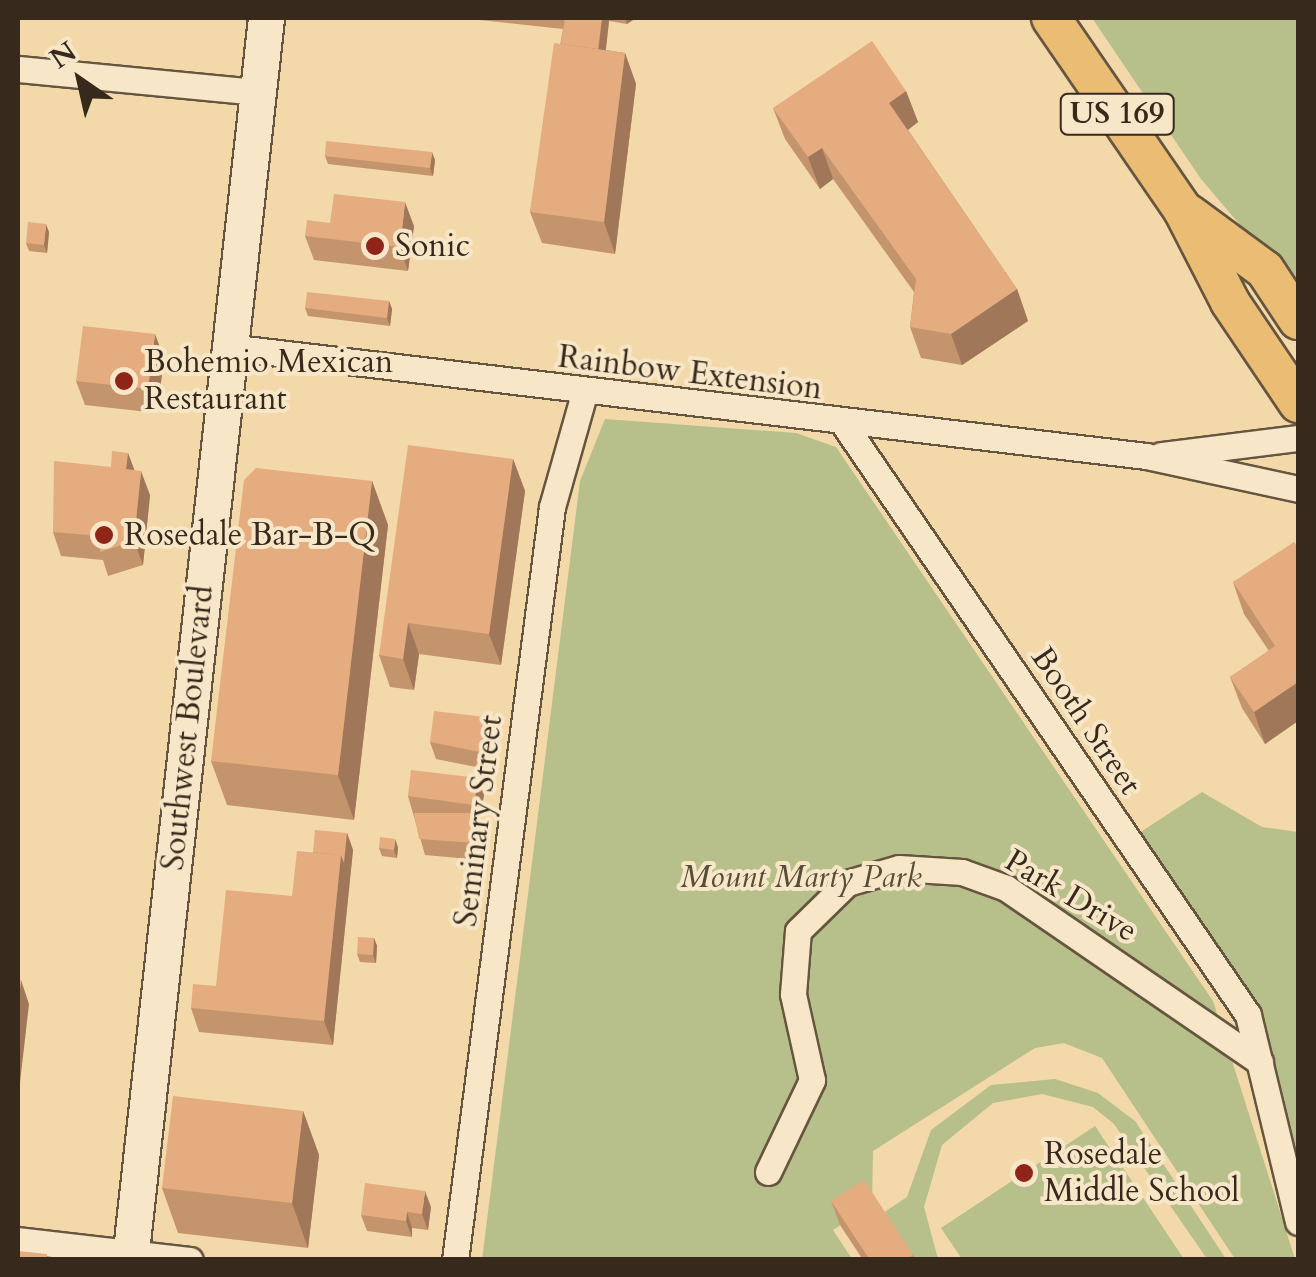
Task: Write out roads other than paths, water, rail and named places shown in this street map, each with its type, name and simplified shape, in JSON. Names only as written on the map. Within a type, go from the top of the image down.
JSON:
[{"type":"main road","name":"Southwest Boulevard","points":[[131,1256],[266,18]]},
{"type":"main road","name":"US 169","points":[[1051,18],[1183,210],[1230,302],[1298,403]]},
{"type":"main road","name":"US 169","points":[[1183,210],[1265,270],[1298,320]]},
{"type":"street","points":[[18,69],[256,92]]},
{"type":"street","name":"Rainbow Extension","points":[[228,347],[584,394],[1146,456],[1298,489]]},
{"type":"street","name":"Seminary Street","points":[[455,1260],[552,507],[584,394]]},
{"type":"street","name":"Booth Street","points":[[843,423],[1248,1015],[1298,1222]]},
{"type":"street","name":"Rainbow Extension","points":[[1146,456],[1298,438]]},
{"type":"street","name":"Park Drive","points":[[768,1172],[812,1080],[793,994],[798,930],[847,883],[900,868],[962,872],[1006,888],[1260,1062]]},
{"type":"street","points":[[18,1240],[190,1260]]},
{"type":"place","name":"Sonic","points":[[375,246]]},
{"type":"place","name":"Bohemio Mexican Restaurant","points":[[124,381]]},
{"type":"place","name":"Rosedale Bar-B-Q","points":[[104,535]]},
{"type":"place","name":"Rosedale Middle School","points":[[1024,1173]]},
{"type":"park label","name":"Mount Marty Park","points":[[801,877]]}]
